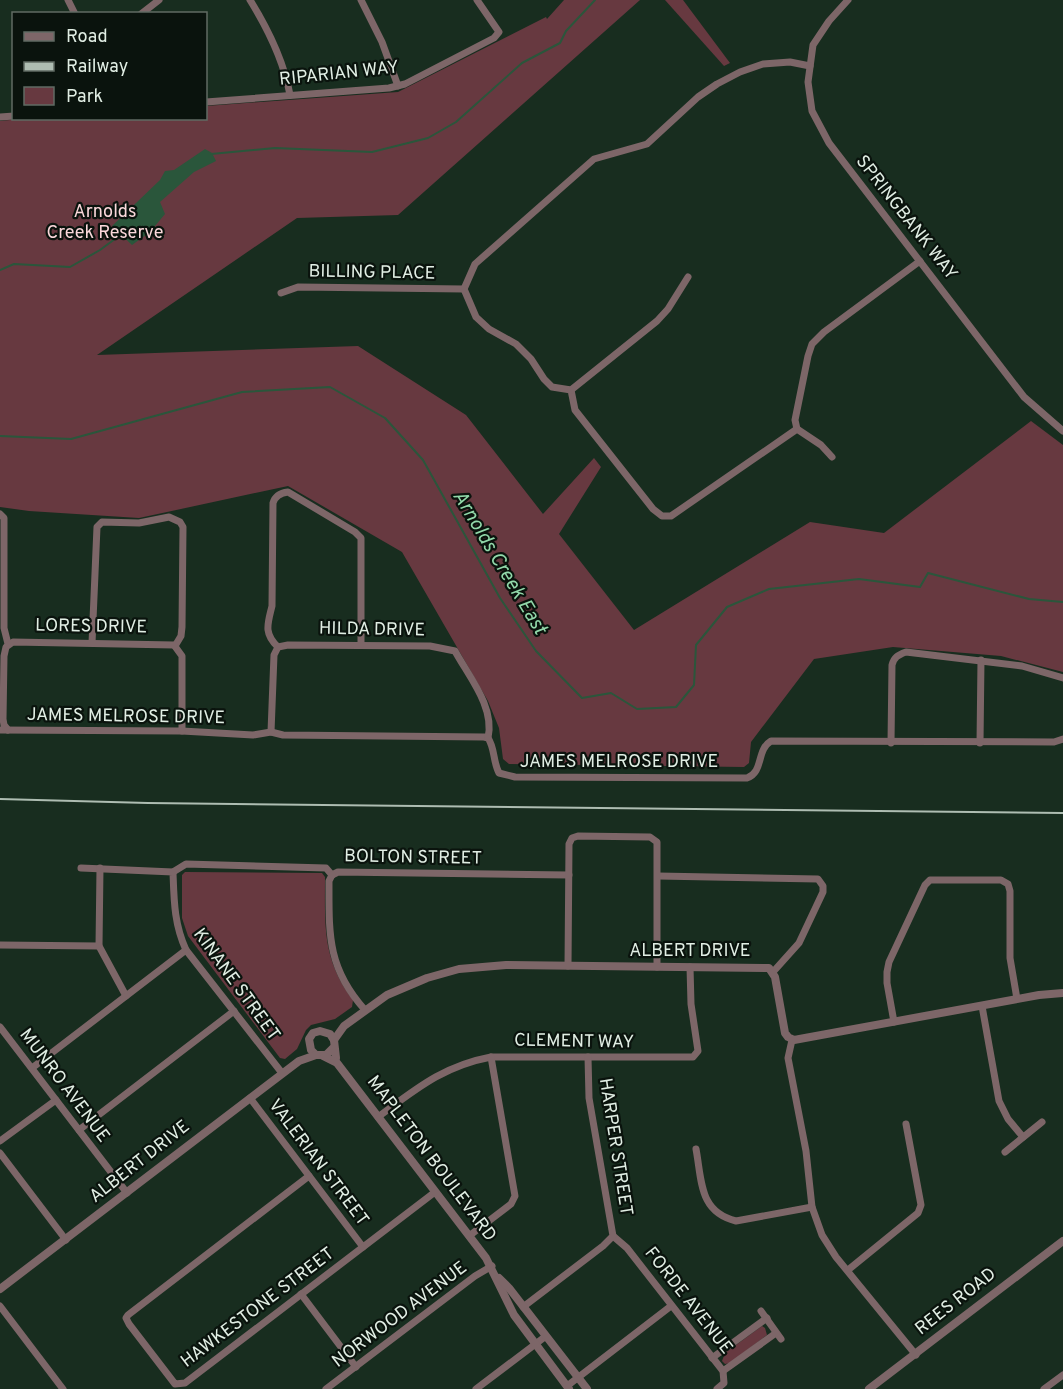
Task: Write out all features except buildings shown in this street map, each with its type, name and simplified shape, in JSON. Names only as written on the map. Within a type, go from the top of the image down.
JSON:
[{"type":"street","points":[[146,12],[159,0]]},
{"type":"street","points":[[250,0],[275,49],[287,79],[290,95]]},
{"type":"street","points":[[361,0],[382,42],[398,86]]},
{"type":"street","name":"RIPARIAN WAY","points":[[207,102],[398,86],[489,41],[499,32],[477,0]]},
{"type":"street","name":"SPRINGBANK WAY","points":[[848,0],[829,21],[813,45],[808,82],[812,111],[829,142],[1024,397],[1063,432]]},
{"type":"street","points":[[688,277],[668,309],[657,321],[571,390],[552,387],[531,359],[516,344],[489,329],[476,317],[464,289],[475,264],[594,159],[647,144],[698,97],[740,72],[763,64],[790,63],[810,66]]},
{"type":"street","points":[[832,457],[820,445],[797,429],[795,420],[812,344],[824,332],[920,261]]},
{"type":"street","name":"BILLING PLACE","points":[[281,293],[298,286],[464,289]]},
{"type":"street","points":[[571,390],[575,410],[653,509],[662,516],[670,516],[797,429]]},
{"type":"street","points":[[271,732],[274,655],[278,647],[273,642],[267,626],[267,616],[272,606],[273,504],[275,498],[283,493],[288,492],[361,538],[361,645]]},
{"type":"street","points":[[0,514],[4,518],[4,628],[8,644],[4,656],[4,730]]},
{"type":"street","points":[[92,643],[97,527],[102,522],[139,523],[170,517],[180,522],[183,527],[182,627],[181,636],[175,646],[182,656],[182,731]]},
{"type":"street","name":"LORES DRIVE","points":[[8,644],[13,642],[163,643],[175,646]]},
{"type":"street","name":"HILDA DRIVE","points":[[278,647],[288,645],[430,646],[455,651],[491,721],[488,738]]},
{"type":"street","points":[[891,743],[892,665],[898,655],[906,652],[981,660],[1022,666],[1063,678]]},
{"type":"street","points":[[980,743],[981,660]]},
{"type":"street","name":"JAMES MELROSE DRIVE","points":[[4,730],[182,731],[253,735],[271,732],[284,735],[488,738],[499,773],[506,776],[538,777],[747,778],[755,773],[763,750],[771,741],[980,743],[1054,742],[1063,739]]},
{"type":"street","points":[[568,966],[569,844],[572,838],[578,836],[626,836],[650,837],[655,839],[658,845],[657,967]]},
{"type":"street","points":[[81,868],[173,872],[186,864],[326,868],[332,875]]},
{"type":"street","points":[[100,868],[99,946],[126,996]]},
{"type":"street","name":"KINANE STREET","points":[[173,872],[174,912],[179,935],[186,950],[282,1073]]},
{"type":"street","name":"BOLTON STREET","points":[[365,1010],[343,979],[332,950],[329,923],[329,880],[332,875],[338,872],[569,875]]},
{"type":"street","points":[[658,876],[818,879],[823,886],[823,892],[799,943],[773,972]]},
{"type":"street","points":[[894,1022],[887,983],[889,962],[925,885],[930,880],[1001,880],[1008,884],[1010,891],[1010,958],[1017,999]]},
{"type":"street","points":[[0,945],[99,946]]},
{"type":"street","points":[[32,1068],[186,950]]},
{"type":"street","name":"ALBERT DRIVE","points":[[326,1031],[344,1026],[387,995],[411,984],[442,973],[489,966],[769,968],[773,972],[785,1033],[792,1040]]},
{"type":"street","name":"CLEMENT WAY","points":[[378,1117],[438,1074],[469,1061],[491,1057],[689,1058],[698,1051],[691,1004],[690,967]]},
{"type":"street","points":[[916,1354],[828,1247],[812,1207],[806,1151],[788,1058],[792,1040],[1017,999],[1063,993]]},
{"type":"street","points":[[982,1006],[999,1101],[1008,1119],[1023,1137]]},
{"type":"street","points":[[79,1130],[234,1011]]},
{"type":"street","name":"ALBERT DRIVE","points":[[334,1044],[344,1026]]},
{"type":"street","name":"MUNRO AVENUE","points":[[0,1027],[127,1193]]},
{"type":"street","points":[[326,1031],[330,1034],[334,1044],[329,1053],[319,1055],[310,1050],[309,1039],[314,1033],[326,1031]]},
{"type":"street","name":"ALBERT DRIVE","points":[[0,1289],[299,1060],[309,1044]]},
{"type":"street","name":"MAPLETON BOULEVARD","points":[[334,1044],[336,1061],[492,1266],[507,1304],[568,1387]]},
{"type":"street","name":"ALBERT DRIVE","points":[[299,1060],[319,1055]]},
{"type":"street","name":"MAPLETON BOULEVARD","points":[[319,1055],[336,1061]]},
{"type":"street","points":[[469,1236],[511,1204],[515,1196],[491,1057]]},
{"type":"street","name":"HARPER STREET","points":[[524,1307],[613,1236],[589,1098],[588,1057]]},
{"type":"street","name":"VALERIAN STREET","points":[[250,1098],[363,1247]]},
{"type":"street","points":[[0,1141],[56,1100]]},
{"type":"street","points":[[1005,1152],[1042,1122]]},
{"type":"street","points":[[848,1270],[918,1213],[921,1205],[906,1124]]},
{"type":"street","points":[[696,1149],[706,1200],[717,1214],[726,1219],[736,1221],[812,1207]]},
{"type":"street","points":[[0,1153],[66,1240]]},
{"type":"street","name":"HAWKESTONE STREET","points":[[309,1176],[126,1318],[173,1381],[181,1385],[435,1192]]},
{"type":"street","name":"FORDE AVENUE","points":[[613,1236],[627,1248],[723,1371],[724,1383],[717,1389]]},
{"type":"street","name":"REES ROAD","points":[[869,1389],[1063,1241]]},
{"type":"street","name":"NORWOOD AVENUE","points":[[327,1389],[475,1276],[492,1266]]},
{"type":"street","name":"MAPLETON BOULEVARD","points":[[496,1276],[524,1307],[586,1389]]},
{"type":"street","points":[[301,1294],[356,1366]]},
{"type":"street","points":[[0,1306],[63,1389]]},
{"type":"street","points":[[568,1387],[671,1306]]},
{"type":"street","points":[[723,1371],[779,1336],[761,1311]]},
{"type":"street","points":[[712,1358],[767,1318]]},
{"type":"street","points":[[476,1389],[546,1336]]},
{"type":"street","points":[[1044,1389],[1063,1374]]},
{"type":"green space","name":"Arnolds Creek Reserve","points":[[564,0],[640,0],[398,215],[297,218],[97,355],[358,346],[466,415],[543,514],[594,458],[601,467],[559,534],[634,630],[810,522],[884,533],[1031,421],[1063,445],[1063,672],[1001,656],[893,647],[814,659],[751,742],[749,763],[744,767],[509,764],[503,759],[499,728],[488,701],[402,552],[288,486],[139,518],[0,507],[0,121],[207,120],[207,106],[398,92],[546,17],[547,19]]},
{"type":"green space","points":[[665,0],[683,0],[730,63],[724,66]]},
{"type":"green space","points":[[185,872],[322,873],[325,877],[327,942],[336,970],[353,1000],[352,1007],[335,1019],[311,1025],[297,1049],[285,1059],[280,1058],[188,936],[182,918],[182,875]]},
{"type":"green space","points":[[762,1326],[767,1335],[730,1363],[725,1364],[722,1361],[725,1353]]},
{"type":"shaded area","points":[[205,149],[212,153],[216,161],[194,172],[160,202],[165,214],[150,232],[132,245],[112,226],[160,180],[165,171],[174,170]]},
{"type":"waterway","points":[[211,154],[275,148],[372,152],[428,138],[456,122],[522,63],[560,43],[566,31],[595,0]]},
{"type":"waterway","points":[[0,270],[14,264],[70,267],[100,250],[123,233]]},
{"type":"waterway","name":"Arnolds Creek East","points":[[0,436],[71,439],[242,392],[330,387],[385,418],[423,460],[500,598],[536,651],[582,698],[611,693],[637,709],[676,707],[694,685],[696,645],[727,607],[769,589],[859,579],[920,587],[928,573],[1029,599],[1063,602]]},
{"type":"railway","points":[[0,799],[148,803],[1063,813]]}]
